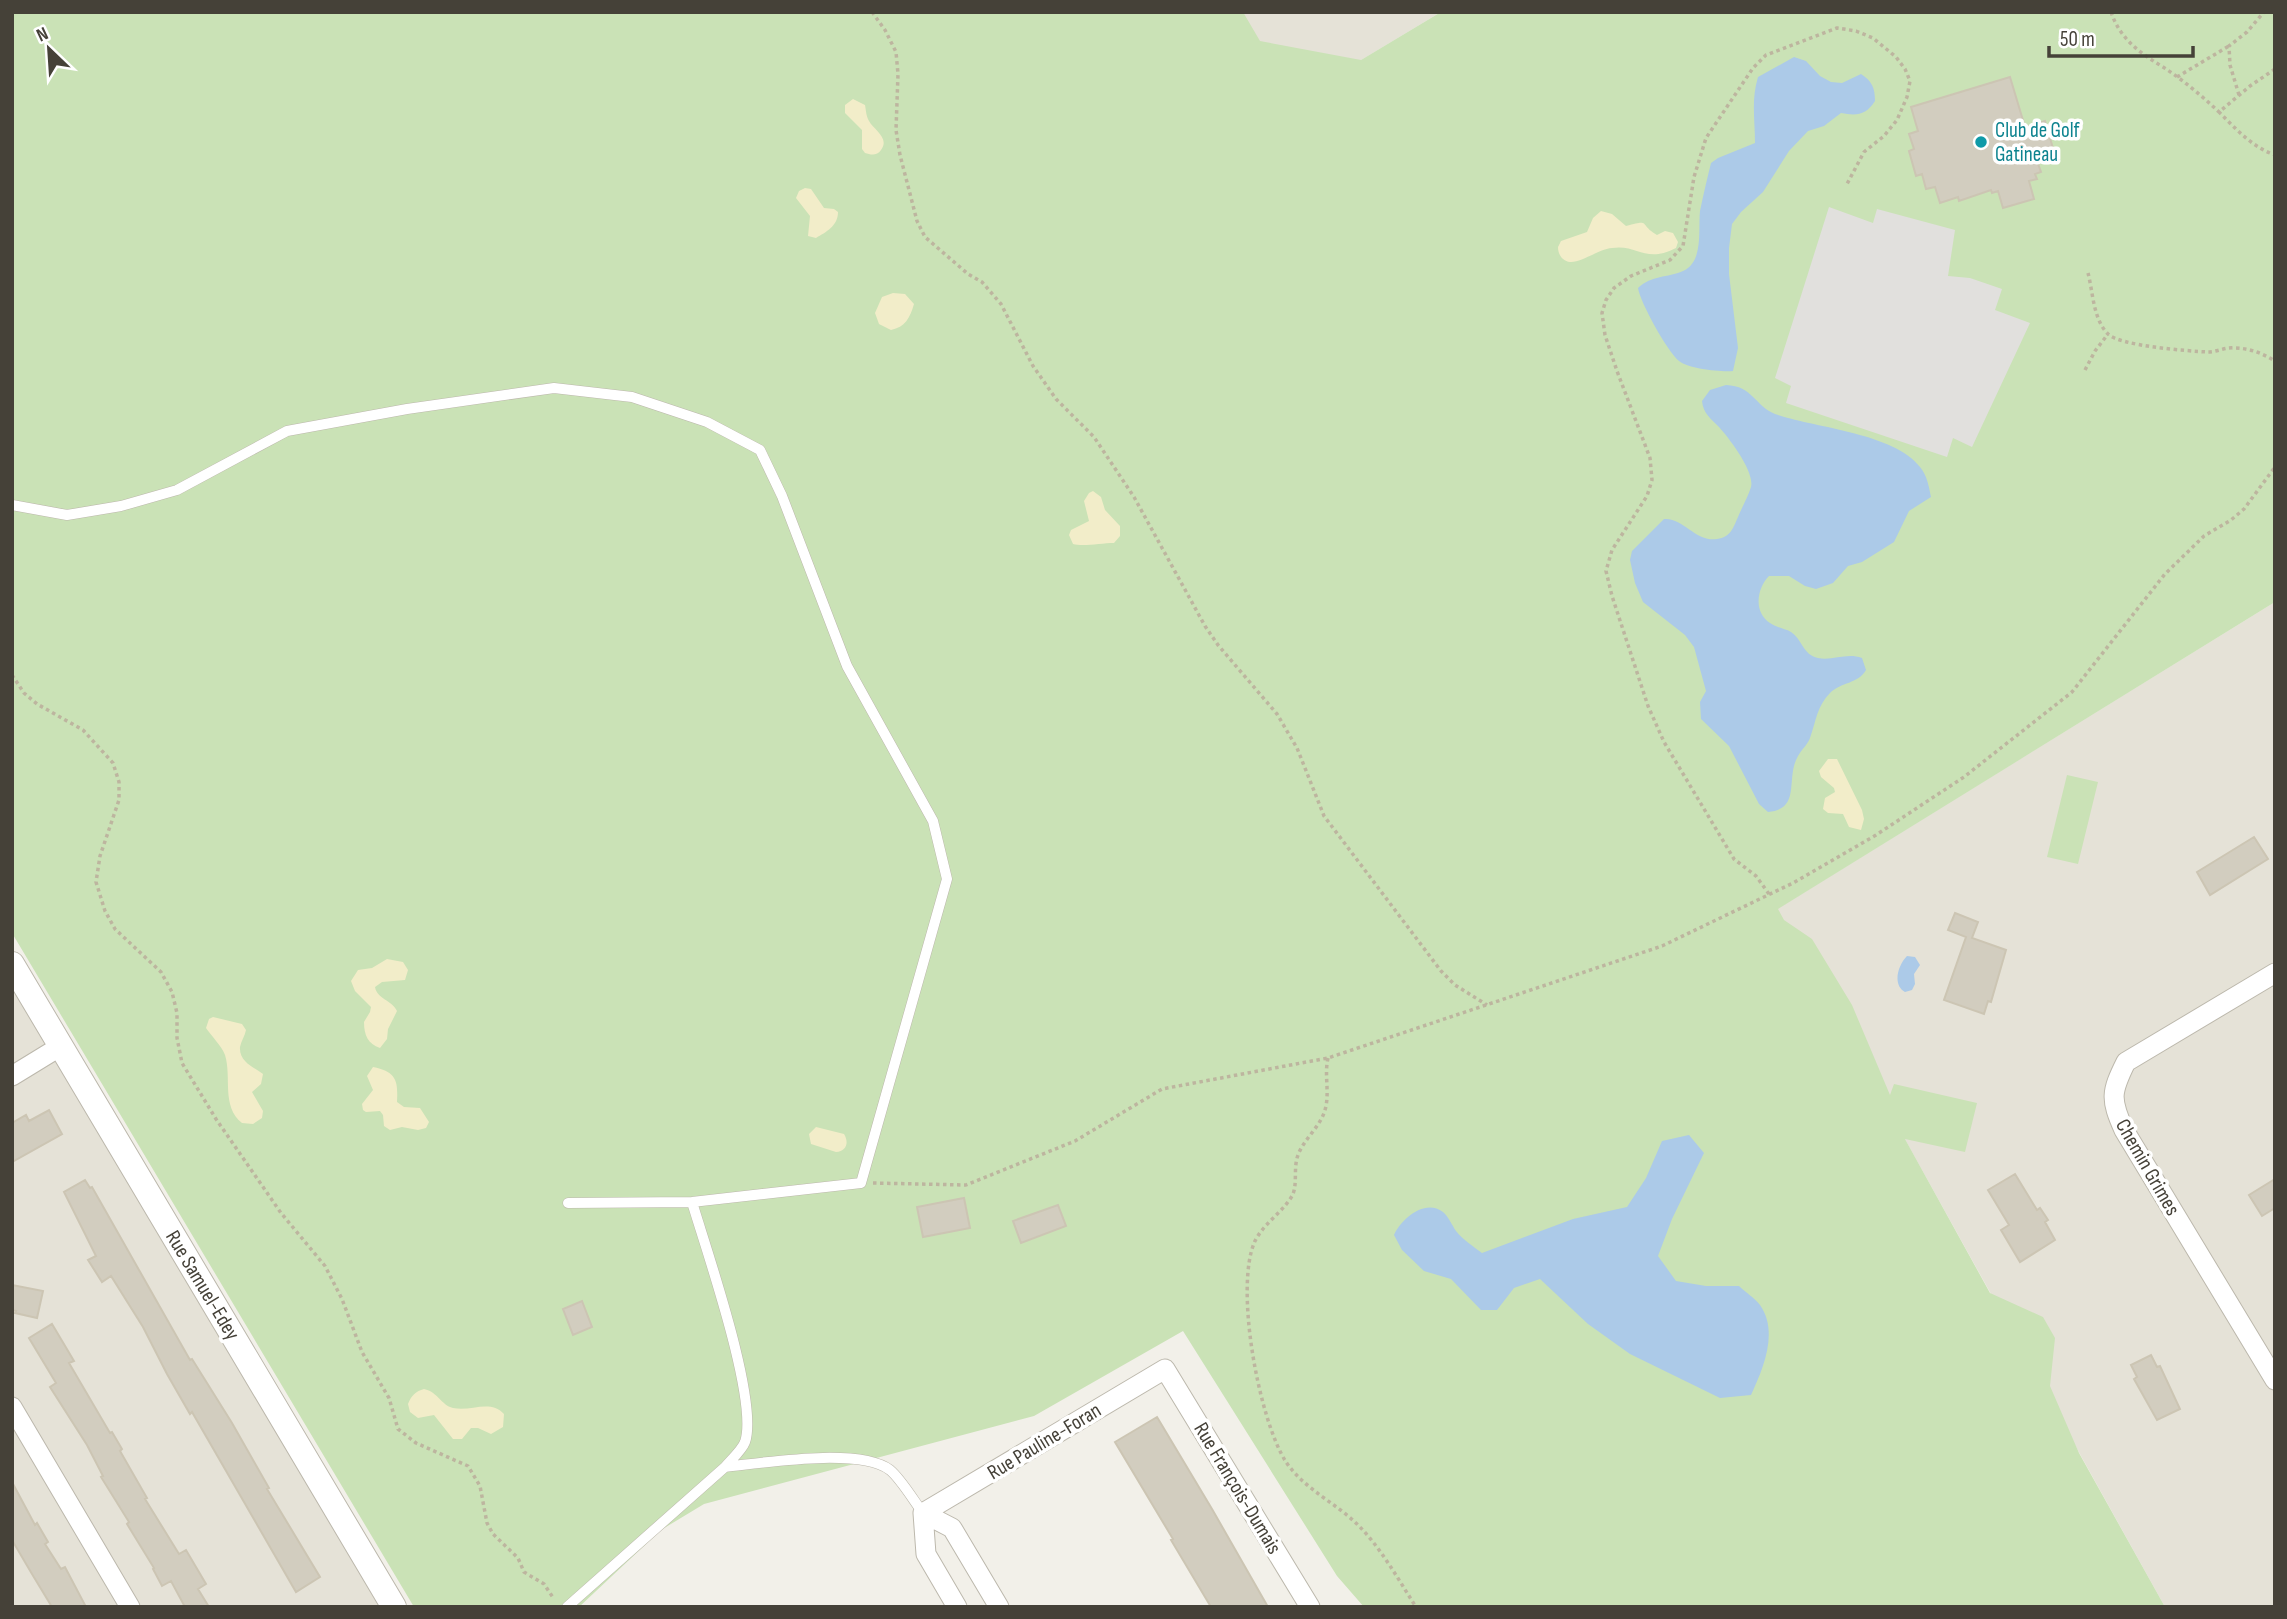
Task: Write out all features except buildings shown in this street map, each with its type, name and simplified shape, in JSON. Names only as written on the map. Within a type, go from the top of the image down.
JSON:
[{"type":"street","name":"Rue Samuel-Edey","points":[[12,964],[394,1607]]},
{"type":"street","name":"Chemin Grimes","points":[[2275,973],[2126,1062],[2116,1082],[2113,1106],[2124,1130],[2275,1380]]},
{"type":"street","points":[[12,1076],[61,1046]]},
{"type":"street","name":"Rue Pauline-Foran","points":[[923,1513],[1165,1369]]},
{"type":"street","name":"Rue François-Dumais","points":[[1165,1369],[1310,1607]]},
{"type":"street","points":[[12,1407],[130,1607]]},
{"type":"street","points":[[923,1513],[926,1555],[957,1607]]},
{"type":"street","points":[[923,1513],[952,1528],[999,1607]]},
{"type":"lane","points":[[12,505],[67,515],[121,506],[177,490],[287,430],[554,388],[632,397],[708,422],[760,450],[782,496],[848,666],[933,821],[947,879],[861,1183],[692,1202],[568,1203]]},
{"type":"lane","points":[[567,1607],[725,1467],[745,1442],[746,1414],[741,1370],[692,1202]]},
{"type":"lane","points":[[725,1467],[793,1459],[855,1458],[889,1470],[923,1513]]},
{"type":"path","points":[[872,12],[896,52],[896,130],[917,221],[925,237],[968,274],[982,282],[1002,304],[1041,377],[1056,399],[1094,437],[1135,497],[1205,626],[1289,732],[1325,816],[1441,971],[1455,985],[1487,1005]]},
{"type":"path","points":[[2111,12],[2120,33],[2145,58],[2177,77],[2246,139],[2275,155]]},
{"type":"path","points":[[2177,77],[2229,46],[2247,32],[2264,12]]},
{"type":"path","points":[[1769,894],[1756,876],[1734,859],[1664,742],[1637,676],[1612,596],[1606,571],[1612,550],[1647,496],[1652,480],[1650,458],[1605,335],[1602,313],[1614,288],[1631,276],[1670,260],[1683,246],[1694,177],[1706,138],[1753,68],[1766,55],[1837,28],[1856,31],[1873,38],[1895,57],[1905,69],[1910,81],[1908,97],[1897,120],[1884,136],[1864,152],[1847,184]]},
{"type":"path","points":[[2229,46],[2230,65],[2239,95]]},
{"type":"path","points":[[2219,112],[2275,69]]},
{"type":"path","points":[[2088,273],[2096,314],[2108,334],[2121,341],[2210,352],[2234,348],[2260,352],[2275,361]]},
{"type":"path","points":[[2085,370],[2108,334]]},
{"type":"path","points":[[861,1183],[966,1185],[1076,1142],[1162,1089],[1328,1058],[1662,946],[1769,894],[1876,835],[1964,777],[2072,692],[2165,574],[2204,536],[2244,509],[2275,467]]},
{"type":"path","points":[[12,675],[37,704],[83,730],[113,763],[120,782],[119,800],[100,856],[96,882],[105,911],[115,929],[161,972],[172,992],[182,1063],[216,1119],[281,1213],[325,1266],[342,1299],[362,1353],[389,1398],[398,1429],[416,1443],[468,1465],[480,1486],[483,1512],[493,1534],[518,1558],[524,1572],[544,1584],[558,1607]]},
{"type":"path","points":[[1328,1058],[1325,1072],[1325,1111],[1294,1165],[1293,1194],[1263,1228],[1251,1253],[1248,1300],[1252,1357],[1269,1424],[1287,1463],[1297,1476],[1357,1524],[1381,1553],[1416,1607]]},
{"type":"shaded area","points":[[1227,12],[1441,12],[1283,107]]},
{"type":"shaded area","points":[[1829,207],[1873,223],[1877,209],[1955,230],[1948,276],[1970,278],[2002,289],[1995,310],[2030,323],[1972,447],[1953,438],[1947,457],[1786,403],[1791,386],[1775,378]]},
{"type":"shaded area","points":[[2275,602],[2275,1607],[2165,1607],[1777,909]]},
{"type":"shaded area","points":[[12,964],[394,1607],[12,1607]]},
{"type":"green space","name":"Club de Golf Gatineau","points":[[12,12],[1243,12],[1260,41],[1361,60],[1441,12],[2275,12],[2275,602],[1778,909],[1784,920],[1812,939],[1852,1005],[1890,1095],[1894,1084],[1977,1103],[1965,1152],[1905,1139],[1990,1293],[2043,1317],[2055,1338],[2050,1386],[2079,1453],[2165,1607],[1364,1607],[1337,1576],[1183,1331],[1034,1416],[704,1504],[661,1530],[579,1607],[414,1607],[12,933]]},
{"type":"green space","points":[[2067,775],[2098,782],[2078,864],[2047,857]]},
{"type":"sand","points":[[853,99],[865,105],[869,121],[884,142],[876,154],[865,153],[862,149],[862,130],[845,113],[845,105]]},
{"type":"sand","points":[[811,189],[824,208],[838,212],[834,225],[816,238],[808,236],[810,216],[796,198],[799,191]]},
{"type":"sand","points":[[1601,211],[1612,214],[1626,226],[1642,223],[1657,235],[1665,231],[1673,233],[1678,242],[1676,248],[1649,254],[1612,248],[1574,262],[1563,259],[1558,250],[1561,241],[1587,232],[1593,218]]},
{"type":"sand","points":[[893,293],[905,294],[914,304],[906,321],[891,330],[879,324],[875,313],[882,297]]},
{"type":"sand","points":[[1093,491],[1101,497],[1105,510],[1120,526],[1120,536],[1114,543],[1073,544],[1069,535],[1071,530],[1089,521],[1084,501]]},
{"type":"sand","points":[[1828,759],[1837,759],[1862,810],[1864,819],[1861,830],[1849,827],[1843,814],[1828,813],[1823,809],[1825,798],[1835,792],[1819,771]]},
{"type":"sand","points":[[387,959],[403,962],[408,970],[405,980],[382,982],[375,987],[397,1011],[388,1029],[387,1039],[380,1048],[370,1041],[365,1031],[364,1022],[371,1007],[355,991],[351,981],[358,970],[372,968]]},
{"type":"sand","points":[[213,1017],[242,1024],[246,1030],[240,1047],[242,1057],[263,1074],[261,1084],[252,1092],[263,1111],[262,1118],[253,1124],[242,1123],[231,1108],[225,1055],[206,1028],[209,1019]]},
{"type":"sand","points":[[373,1067],[394,1078],[397,1102],[404,1107],[420,1108],[429,1122],[426,1128],[418,1130],[402,1127],[390,1130],[384,1126],[380,1111],[363,1110],[362,1104],[373,1090],[367,1076]]},
{"type":"sand","points":[[816,1127],[844,1134],[847,1143],[845,1148],[836,1152],[811,1144],[809,1134]]},
{"type":"sand","points":[[424,1389],[453,1408],[493,1407],[504,1414],[503,1427],[491,1434],[471,1428],[462,1439],[453,1439],[434,1415],[418,1418],[410,1412],[408,1404],[411,1399]]},
{"type":"water","points":[[1794,57],[1806,61],[1820,76],[1831,82],[1842,83],[1861,74],[1872,85],[1875,101],[1865,112],[1841,113],[1824,126],[1808,131],[1789,151],[1763,192],[1732,224],[1729,274],[1738,348],[1733,371],[1684,364],[1668,347],[1649,315],[1638,288],[1654,279],[1690,267],[1699,244],[1700,211],[1711,163],[1755,143],[1754,102],[1758,77]]},
{"type":"water","points":[[1726,385],[1742,389],[1775,414],[1853,433],[1892,446],[1920,467],[1926,477],[1931,497],[1909,511],[1894,542],[1862,562],[1848,566],[1833,583],[1816,589],[1789,576],[1769,576],[1765,581],[1759,606],[1761,613],[1770,623],[1791,632],[1813,656],[1824,659],[1856,656],[1862,658],[1866,670],[1859,678],[1834,689],[1826,698],[1809,740],[1794,765],[1789,799],[1779,810],[1768,812],[1759,804],[1729,746],[1701,719],[1700,702],[1706,691],[1694,647],[1685,635],[1643,602],[1630,560],[1632,551],[1664,519],[1671,519],[1709,539],[1725,536],[1733,528],[1750,491],[1751,481],[1740,456],[1708,416],[1702,401],[1710,390]]},
{"type":"water","points":[[1907,956],[1915,957],[1920,965],[1914,974],[1915,984],[1912,990],[1905,992],[1899,985],[1898,975]]},
{"type":"water","points":[[1689,1135],[1704,1153],[1672,1219],[1658,1256],[1676,1281],[1706,1286],[1739,1286],[1760,1305],[1766,1316],[1769,1338],[1764,1362],[1751,1395],[1720,1398],[1630,1354],[1588,1324],[1540,1279],[1514,1288],[1497,1310],[1481,1310],[1451,1279],[1424,1271],[1402,1250],[1394,1235],[1414,1212],[1429,1207],[1436,1208],[1445,1214],[1462,1237],[1482,1253],[1573,1219],[1627,1207],[1646,1178],[1662,1141]]},
{"type":"place","name":"Club de Golf Gatineau","points":[[1981,142]]}]
